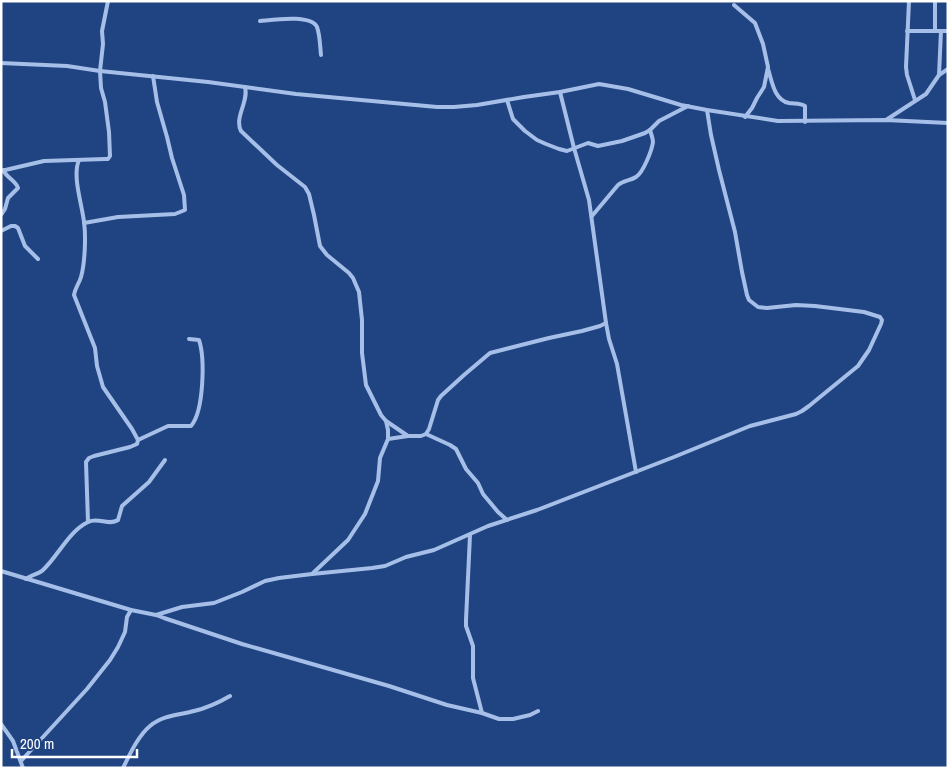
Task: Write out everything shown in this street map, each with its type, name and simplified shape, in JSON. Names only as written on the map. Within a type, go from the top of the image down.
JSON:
[{"type":"street","points":[[1,215],[8,198],[18,188],[2,171],[44,161],[108,159],[110,156],[109,132],[100,71],[103,44],[102,31],[108,1]]},
{"type":"street","points":[[908,1],[906,75],[915,100]]},
{"type":"street","points":[[935,1],[936,31]]},
{"type":"street","points":[[734,5],[756,22],[776,94],[784,102],[805,106],[805,122]]},
{"type":"street","points":[[260,21],[282,19],[310,21],[317,28],[321,55]]},
{"type":"street","points":[[907,31],[948,31]]},
{"type":"street","points":[[939,75],[941,31]]},
{"type":"street","points":[[1,63],[67,66],[296,94],[437,107],[477,105],[599,84],[628,89],[707,110],[778,121],[886,120],[948,123]]},
{"type":"street","points":[[745,117],[764,88],[768,67]]},
{"type":"street","points":[[886,120],[926,94],[939,75],[948,69]]},
{"type":"street","points":[[84,223],[118,217],[175,214],[185,210],[184,195],[157,102],[153,76]]},
{"type":"street","points":[[245,87],[246,96],[239,124],[241,131],[276,165],[305,187],[309,194],[320,246],[327,255],[349,273],[359,292],[362,353],[366,385],[381,415],[386,421],[408,436]]},
{"type":"street","points":[[560,92],[589,200],[606,323],[617,364],[636,472]]},
{"type":"street","points":[[507,100],[513,119],[530,135],[537,140],[567,151],[588,143],[598,146],[622,141],[650,130],[663,119],[688,106]]},
{"type":"street","points":[[156,615],[182,607],[214,602],[265,581],[386,566],[406,557],[434,550],[488,526],[537,510],[750,426],[802,411],[858,366],[869,350],[881,324],[882,320],[880,317],[844,309],[796,305],[767,308],[753,304],[749,300],[707,110]]},
{"type":"street","points":[[592,216],[618,185],[623,181],[633,179],[640,173],[652,146],[653,140],[650,130]]},
{"type":"street","points":[[79,160],[77,180],[84,223],[83,268],[74,295],[95,348],[97,366],[103,387],[138,440]]},
{"type":"street","points":[[2,224],[6,228]]},
{"type":"street","points":[[1,231],[11,226],[18,228],[25,246],[38,259]]},
{"type":"street","points":[[388,439],[426,434],[441,396],[490,353],[582,331],[606,323]]},
{"type":"street","points":[[88,522],[86,462],[89,458],[130,447],[137,444],[138,440],[168,426],[191,426],[195,419],[201,394],[202,358],[199,340],[189,339]]},
{"type":"street","points":[[312,574],[348,540],[366,514],[378,480],[380,458],[388,439],[386,421]]},
{"type":"street","points":[[426,434],[450,444],[456,449],[466,469],[498,512],[507,520]]},
{"type":"street","points":[[26,578],[42,571],[69,538],[88,522],[113,523],[118,520],[122,506],[149,482],[165,460]]},
{"type":"street","points":[[470,535],[466,626],[473,646],[472,678],[482,713]]},
{"type":"street","points":[[1,571],[132,610],[156,615],[242,644],[499,719],[505,720],[538,711]]},
{"type":"street","points":[[21,761],[87,689],[110,660],[125,632],[127,617],[132,610]]},
{"type":"street","points":[[123,768],[136,744],[151,725],[173,715],[217,704],[230,696]]},
{"type":"street","points":[[1,724],[13,741],[23,768]]}]
